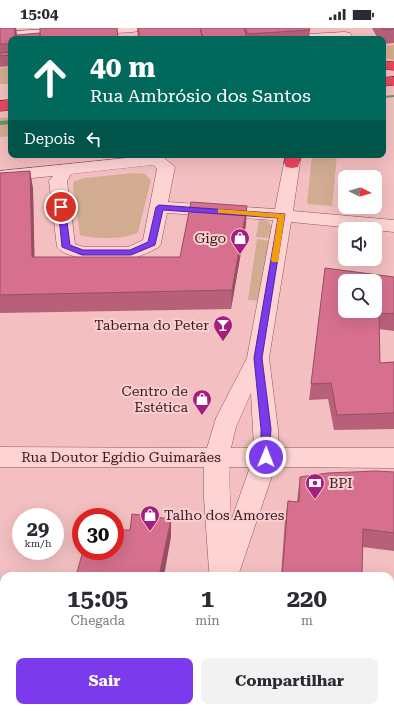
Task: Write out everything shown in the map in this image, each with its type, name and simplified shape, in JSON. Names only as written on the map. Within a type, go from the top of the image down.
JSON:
[{"type":"street","points":[[38,36],[106,29],[132,28]]},
{"type":"street","points":[[327,36],[344,34]]},
{"type":"street","points":[[224,572],[216,489],[266,429],[258,358],[292,158]]},
{"type":"street","points":[[0,176],[66,169],[156,160],[166,167],[152,243],[131,253],[82,253],[66,247],[58,181],[66,169]]},
{"type":"street","points":[[159,207],[394,226]]},
{"type":"street","points":[[225,572],[242,457],[224,427],[258,358]]},
{"type":"street","name":"Rua Doutor Egídio Guimarães","points":[[0,457],[394,458]]},
{"type":"shaded area","points":[[394,45],[394,60],[386,59],[386,46]]},
{"type":"shaded area","points":[[8,67],[8,84],[0,84],[0,68]]},
{"type":"shaded area","points":[[8,117],[8,136],[0,137],[0,118]]},
{"type":"shaded area","points":[[312,158],[337,158],[332,206],[307,204]]},
{"type":"shaded area","points":[[134,173],[145,174],[151,180],[138,232],[133,235],[118,238],[80,235],[73,186],[74,181],[85,178]]},
{"type":"shaded area","points":[[259,220],[268,221],[273,229],[271,238],[256,237]]},
{"type":"shaded area","points":[[257,239],[270,241],[263,301],[248,300]]},
{"type":"building","points":[[0,28],[15,28],[15,36],[8,36],[8,44],[0,44]]},
{"type":"building","points":[[40,28],[117,28],[118,36],[40,36]]},
{"type":"building","points":[[138,28],[200,28],[202,36],[139,36]]},
{"type":"building","points":[[200,28],[244,28],[246,36],[202,36]]},
{"type":"building","points":[[245,28],[309,28],[310,30],[248,34]]},
{"type":"building","points":[[382,28],[394,28],[394,29],[383,30]]},
{"type":"building","points":[[40,33],[40,36],[17,35]]},
{"type":"building","points":[[8,52],[8,55],[0,56],[0,53]]},
{"type":"building","points":[[30,171],[32,257],[180,257],[191,202],[247,206],[232,290],[0,295],[0,173]]},
{"type":"building","points":[[325,268],[371,274],[338,274],[338,318],[379,318],[380,363],[394,362],[394,413],[337,415],[331,383],[311,384]]},
{"type":"building","points":[[382,275],[394,277],[394,314],[382,313]]},
{"type":"building","points":[[376,471],[394,472],[394,533],[363,529],[362,572],[282,572],[288,501],[299,502],[300,477],[328,473]]},
{"type":"building","points":[[132,514],[171,519],[160,572],[77,572],[80,560],[124,560],[124,530],[130,530]]},
{"type":"waterway","points":[[386,97],[394,96]]},
{"type":"waterway","points":[[0,123],[8,122]]},
{"type":"slow traffic","points":[[221,211],[282,216],[275,260]]},
{"type":"place","name":"Gigo","points":[[240,255]]},
{"type":"place","name":"Taberna do Peter","points":[[223,342]]},
{"type":"place","name":"Centro de Estética","points":[[202,416]]},
{"type":"place","name":"BPI","points":[[315,500]]},
{"type":"place","name":"Talho dos Amores","points":[[150,532]]},
{"type":"route","points":[[61,207],[66,247],[82,253],[131,253],[152,243],[159,207],[282,216],[258,358],[266,429],[266,457]]}]
